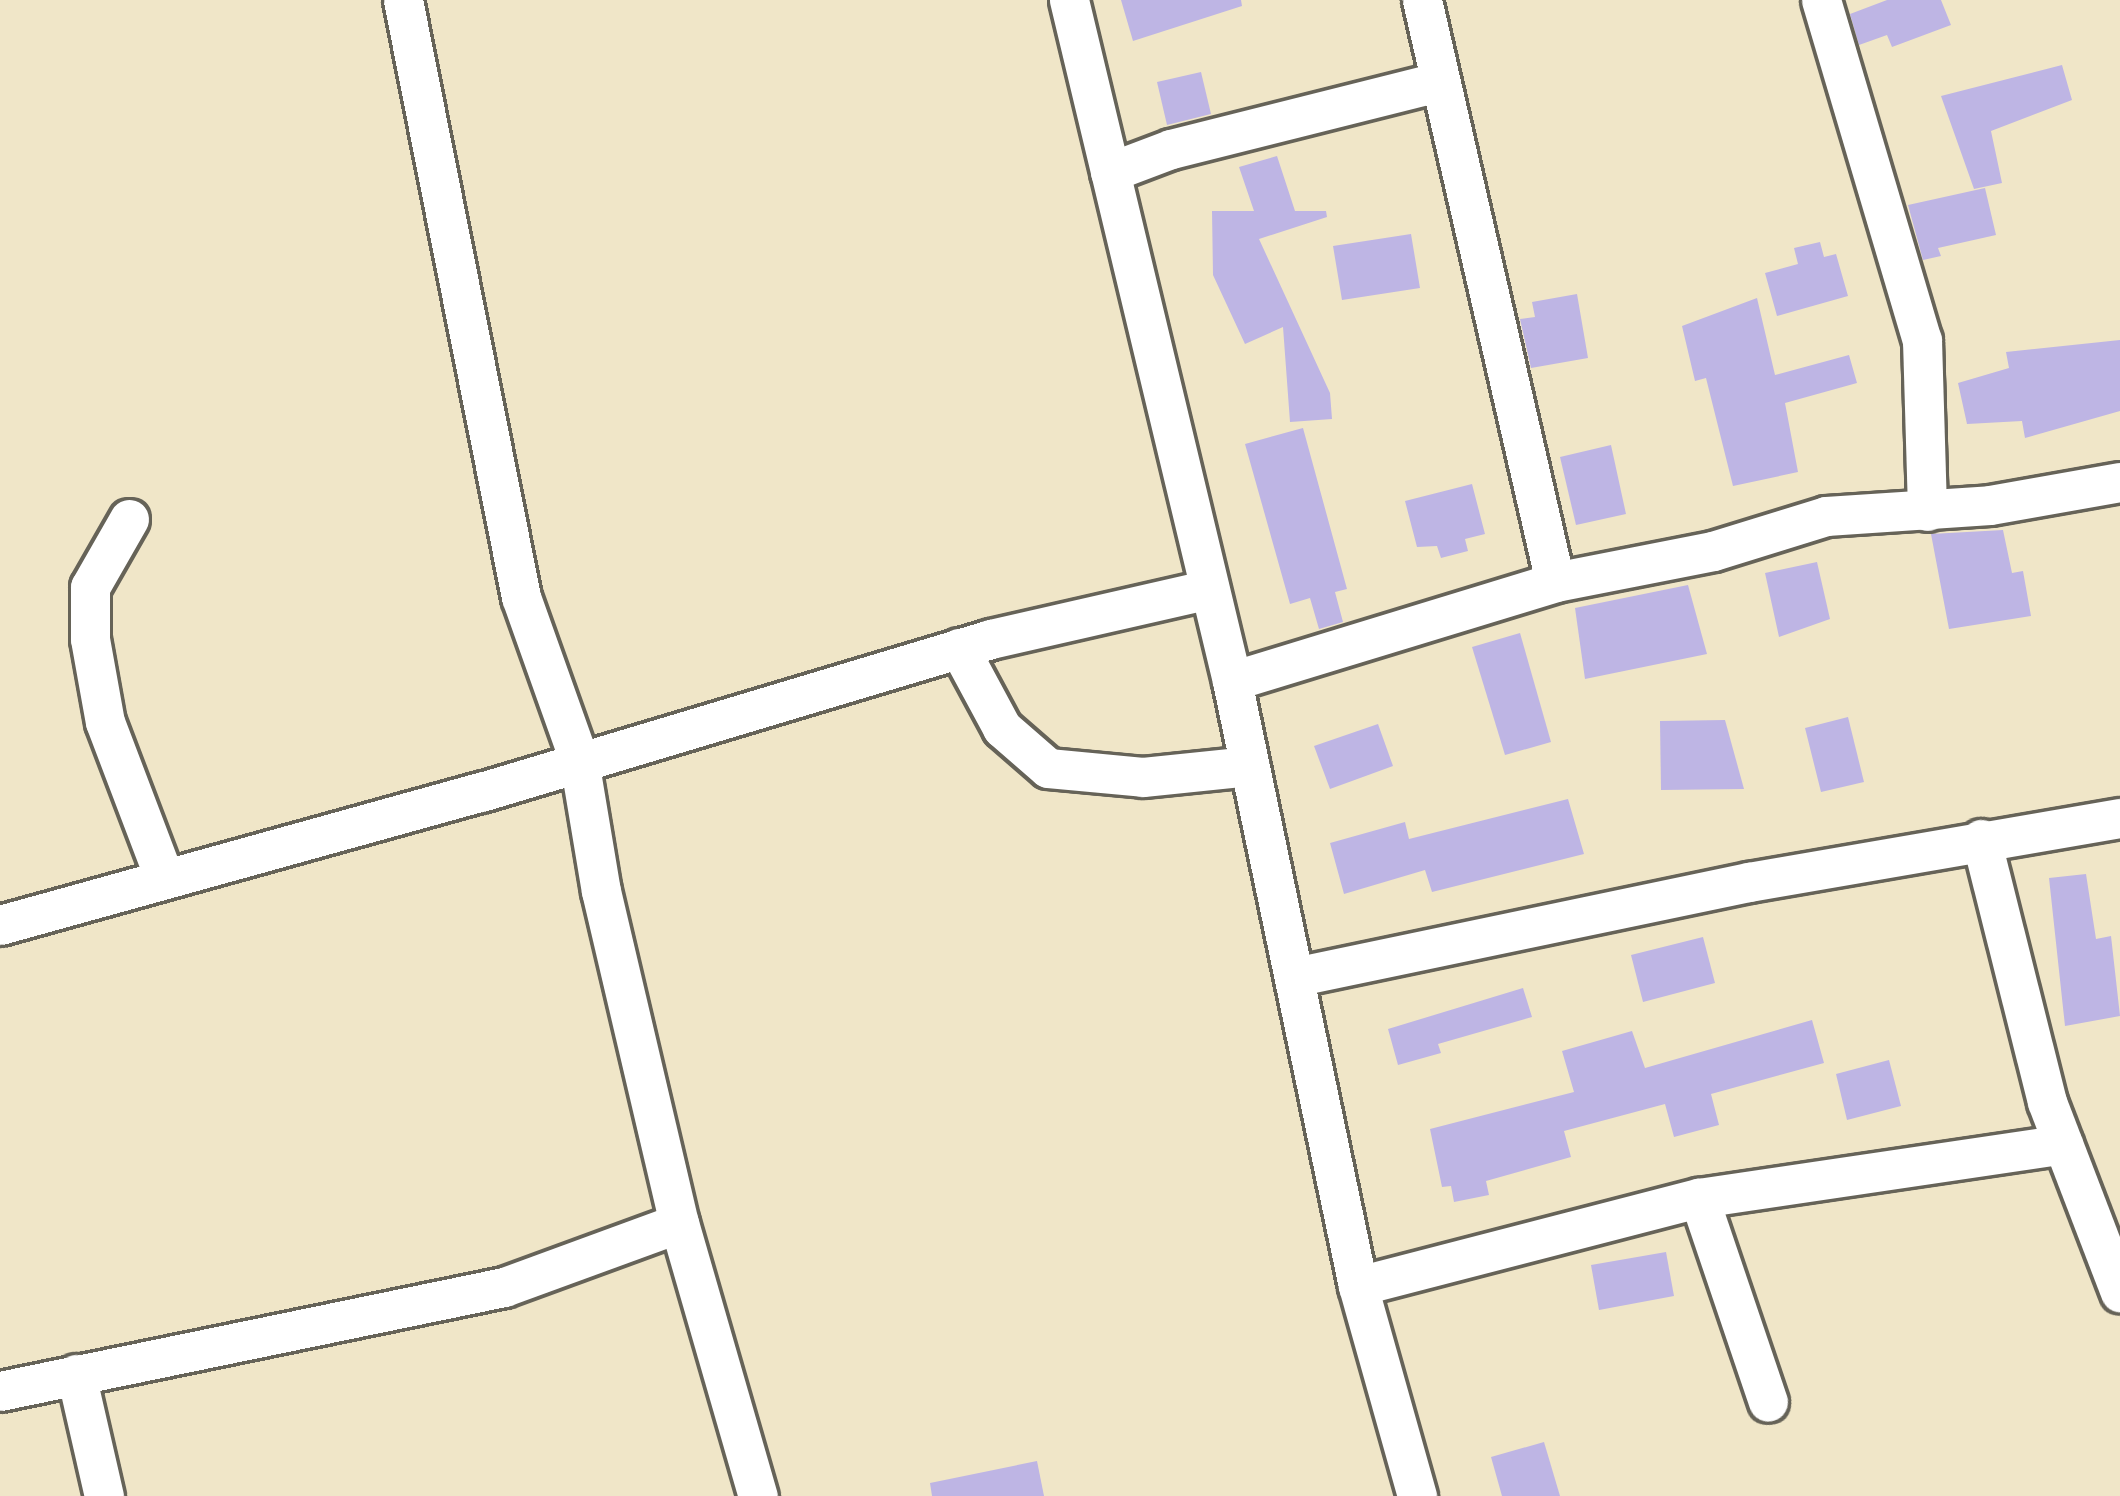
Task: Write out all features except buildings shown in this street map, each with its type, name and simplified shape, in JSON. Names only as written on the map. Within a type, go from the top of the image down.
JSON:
[{"type":"street","points":[[403,0],[521,597],[579,760],[601,891],[679,1223],[758,1496]]},
{"type":"street","points":[[1069,0],[1232,681],[1358,1286],[1417,1496]]},
{"type":"street","points":[[1422,0],[1555,582]]},
{"type":"street","points":[[1821,0],[1922,340],[1927,511]]},
{"type":"street","points":[[1110,172],[1191,143],[1438,82]]},
{"type":"street","points":[[1232,681],[1555,582],[1713,551],[1826,516],[1927,511],[2120,482]]},
{"type":"street","points":[[129,519],[90,587],[90,639],[105,722],[164,877]]},
{"type":"street","points":[[0,925],[959,648],[1209,589]]},
{"type":"street","points":[[959,648],[1002,728],[1048,768],[1142,776],[1249,766]]},
{"type":"street","points":[[1294,977],[1981,839],[2120,818]]},
{"type":"street","points":[[1981,839],[2063,1144],[2120,1292]]},
{"type":"street","points":[[1358,1286],[1699,1198],[2063,1144]]},
{"type":"street","points":[[1699,1198],[1768,1402]]},
{"type":"street","points":[[0,1390],[504,1287],[679,1223]]},
{"type":"street","points":[[76,1374],[104,1496]]}]
